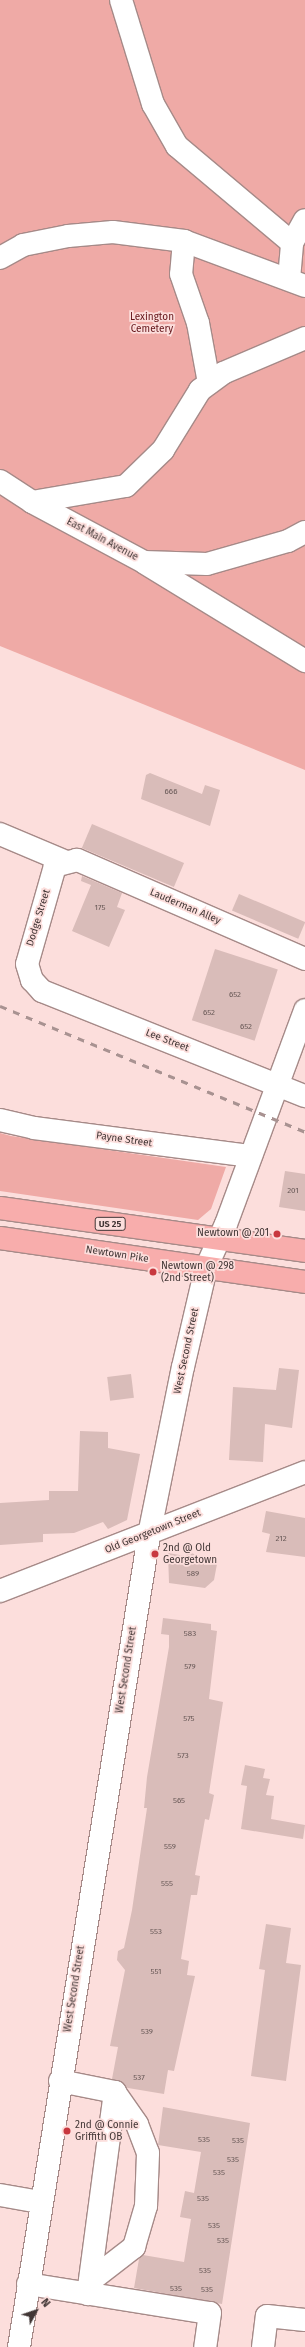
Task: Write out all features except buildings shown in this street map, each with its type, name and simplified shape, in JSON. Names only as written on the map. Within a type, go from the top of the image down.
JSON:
[{"type":"main road","name":"US 25","points":[[0,1208],[305,1251]]},
{"type":"main road","name":"Newtown Pike","points":[[0,1238],[305,1282]]},
{"type":"street","points":[[121,0],[152,104],[176,146],[292,243]]},
{"type":"street","points":[[0,258],[23,245],[68,236],[113,232],[184,241],[297,283],[292,243],[305,220]]},
{"type":"street","points":[[184,241],[181,274],[198,322],[209,383]]},
{"type":"street","points":[[32,502],[126,486],[163,450],[200,390],[230,370],[305,338]]},
{"type":"street","name":"East Main Avenue","points":[[0,481],[32,502],[144,562],[207,564],[288,541],[305,532]]},
{"type":"street","points":[[144,562],[305,661]]},
{"type":"street","name":"Lauderman Alley","points":[[0,834],[64,861],[77,860],[305,959]]},
{"type":"street","name":"Dodge Street","points":[[32,980],[27,972],[28,953],[55,866],[64,861]]},
{"type":"street","name":"Lee Street","points":[[32,980],[42,991],[56,997],[305,1096]]},
{"type":"street","name":"West Second Street","points":[[20,2347],[40,2202],[149,1535],[206,1268],[220,1239],[275,1084],[305,1010]]},
{"type":"street","name":"Payne Street","points":[[0,1120],[34,1128],[249,1156]]},
{"type":"street","name":"Old Georgetown Street","points":[[0,1591],[149,1535],[305,1472]]},
{"type":"street","points":[[60,2081],[115,2092],[137,2124],[148,2153],[146,2206],[134,2247],[89,2288]]},
{"type":"street","points":[[89,2288],[115,2092]]},
{"type":"street","points":[[0,2195],[40,2202]]},
{"type":"street","points":[[28,2284],[89,2288],[210,2313],[205,2347]]},
{"type":"street","points":[[263,2347],[267,2316],[305,2320]]},
{"type":"green space","name":"Lexington Cemetery","points":[[0,0],[305,0],[305,770],[0,646]]},
{"type":"green space","points":[[0,1133],[11,1136],[226,1167],[211,1209],[198,1220],[0,1191]]},
{"type":"railway","points":[[0,1006],[305,1132]]},
{"type":"place","name":"Newtown @ 201","points":[[277,1234]]},
{"type":"place","name":"Newtown @ 298 (2nd Street)","points":[[153,1272]]},
{"type":"place","name":"2nd @ Old Georgetown","points":[[155,1554]]},
{"type":"place","name":"2nd @ Connie Griffith OB","points":[[67,2131]]}]
